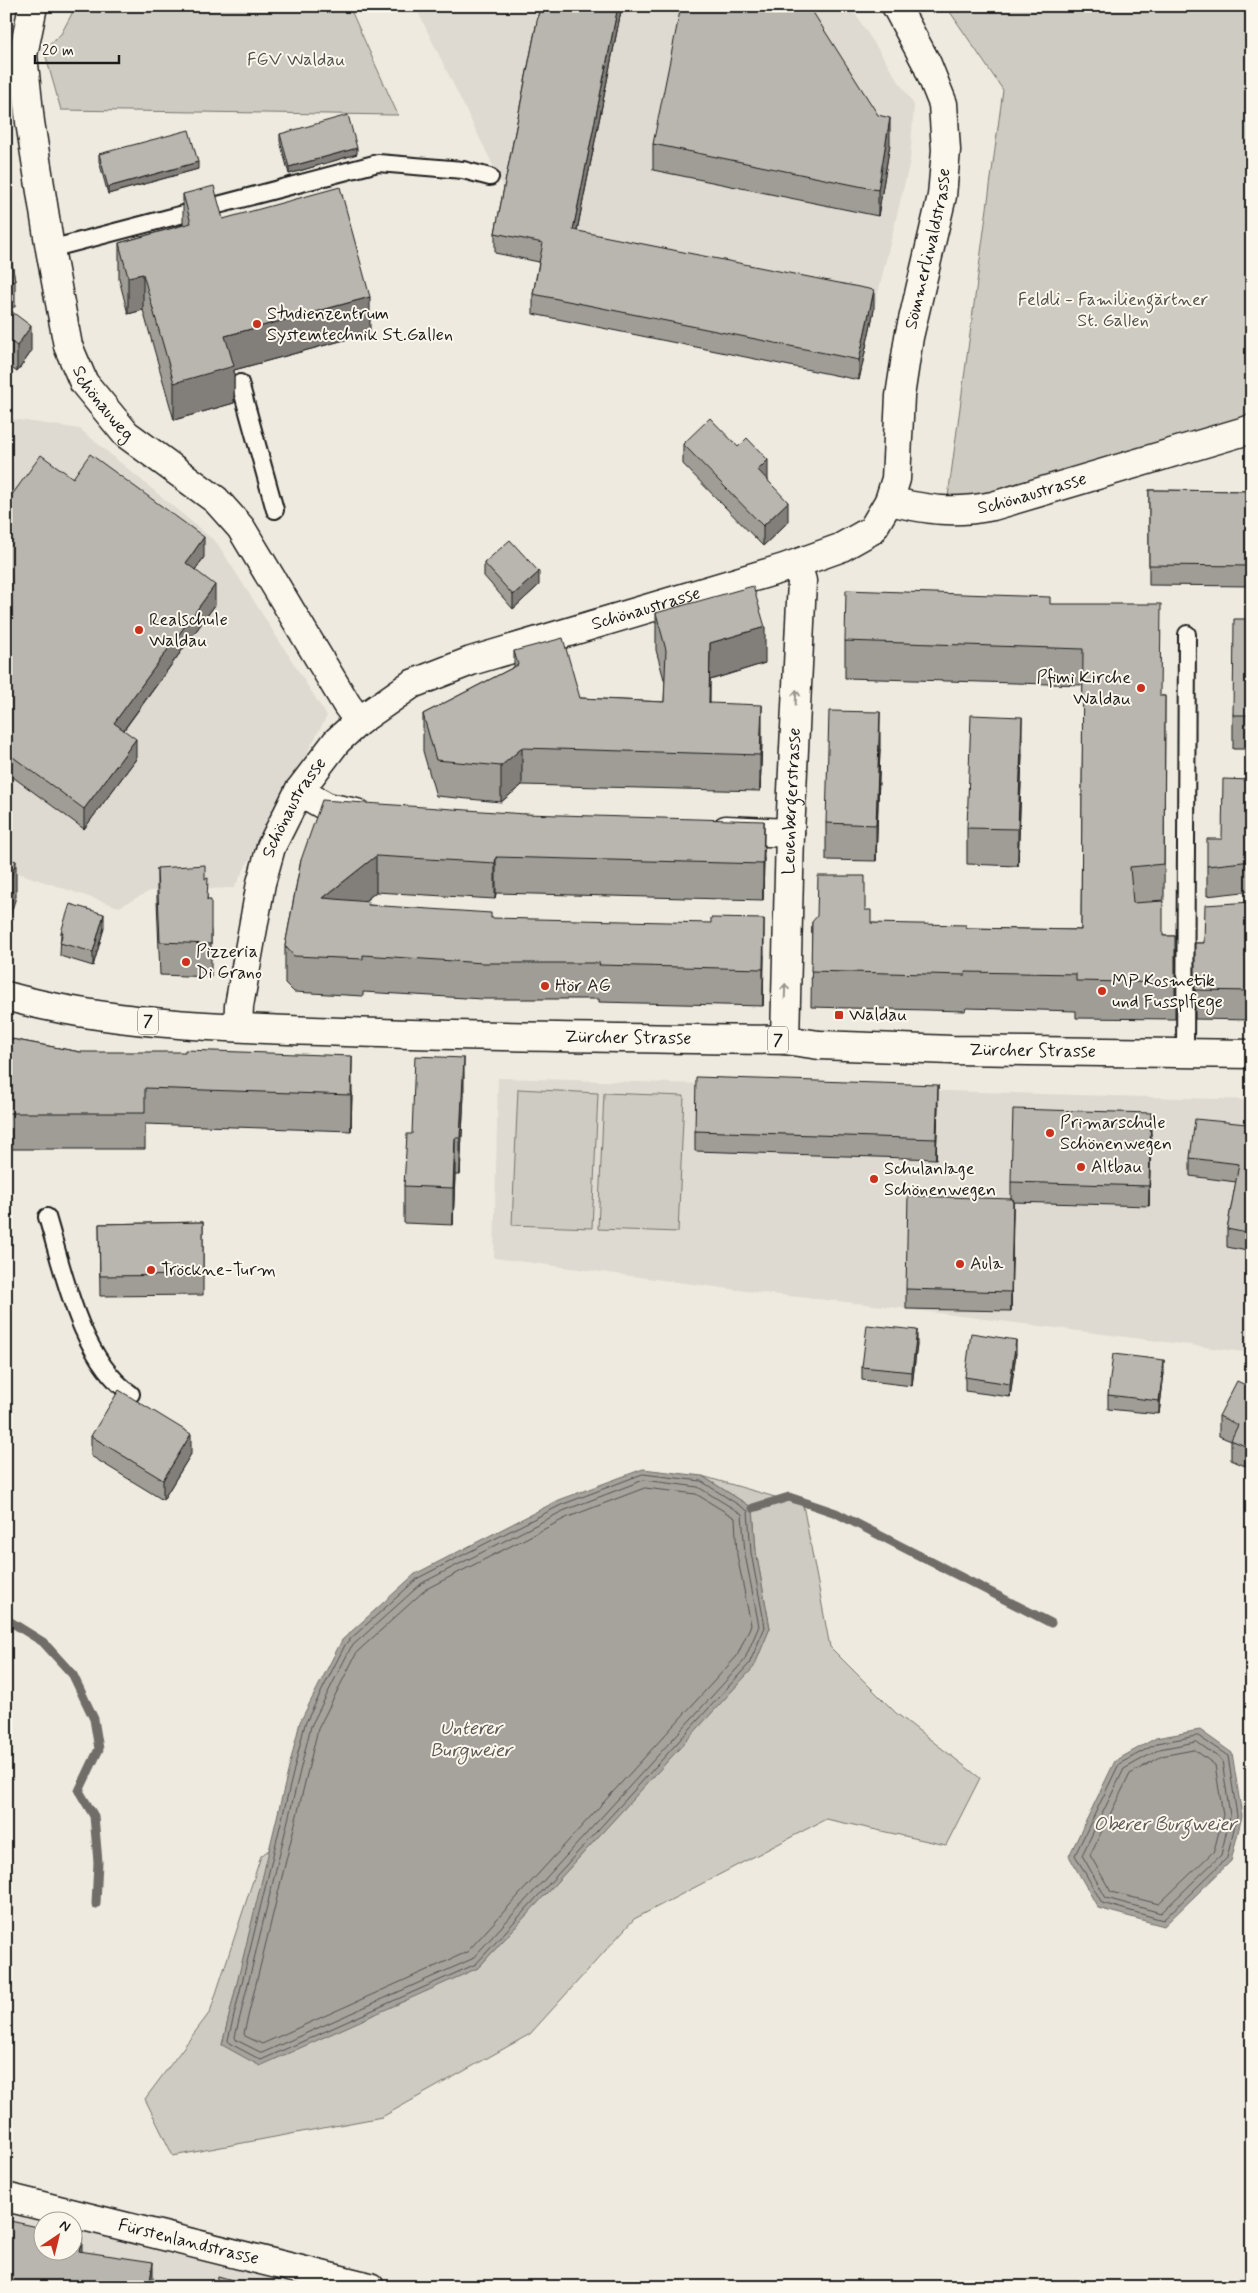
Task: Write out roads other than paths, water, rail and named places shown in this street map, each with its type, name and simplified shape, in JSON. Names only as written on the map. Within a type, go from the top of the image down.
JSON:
[{"type":"street","name":"Schönauweg","points":[[33,6],[23,55],[30,122],[50,249],[68,346],[84,383],[126,434],[216,500],[241,528],[346,705],[358,721]]},
{"type":"street","name":"Sömmerliwaldstrasse","points":[[890,501],[898,465],[900,396],[908,337],[942,196],[946,150],[943,104],[927,64],[896,6]]},
{"type":"street","name":"Schönaustrasse","points":[[238,1027],[239,1006],[260,882],[271,848],[299,792],[337,741],[358,721],[412,684],[471,661],[797,564],[840,548],[872,530],[890,501],[939,511],[964,512],[993,506],[1252,429]]},
{"type":"street","name":"Leuenbergerstrasse","points":[[785,1040],[790,833],[802,581],[797,564]]},
{"type":"street","points":[[299,792],[327,807],[383,817]]},
{"type":"street","points":[[701,830],[790,833]]},
{"type":"street","name":"Zürcher Strasse","points":[[6,996],[58,1008],[153,1022],[238,1027],[475,1036],[785,1040],[839,1046],[1252,1054]]},
{"type":"street","name":"Fürstenlandstrasse","points":[[6,2197],[365,2286]]},
{"type":"lane","points":[[50,249],[378,163],[463,170],[490,178]]},
{"type":"lane","points":[[240,383],[274,510]]},
{"type":"lane","points":[[1186,1054],[1187,634]]},
{"type":"lane","points":[[47,1217],[72,1302],[89,1344],[121,1387],[131,1394]]},
{"type":"water","name":"Unterer Burgweier","points":[[643,1469],[702,1476],[753,1508],[756,1552],[770,1628],[754,1667],[478,1968],[260,2066],[222,2045],[300,1722],[342,1640],[415,1574],[559,1500]]},
{"type":"water","name":"Oberer Burgweier","points":[[1200,1730],[1232,1753],[1242,1816],[1231,1861],[1164,1926],[1098,1908],[1069,1856],[1115,1761],[1156,1738]]},
{"type":"waterway","points":[[753,1508],[789,1497],[836,1513],[1051,1623]]},
{"type":"waterway","points":[[6,1619],[43,1642],[73,1675],[94,1719],[99,1749],[79,1791],[94,1816],[98,1862],[96,1904]]},
{"type":"place","name":"Studienzentrum Systemtechnik St.Gallen","points":[[257,324]]},
{"type":"place","name":"Realschule Waldau","points":[[139,630]]},
{"type":"place","name":"Pfimi Kirche Waldau","points":[[1141,688]]},
{"type":"place","name":"Pizzeria Di Grano","points":[[186,962]]},
{"type":"place","name":"Hör AG","points":[[545,986]]},
{"type":"place","name":"MP Kosmetik und Fussplfege","points":[[1102,991]]},
{"type":"place","name":"Waldau","points":[[839,1015]]},
{"type":"place","name":"Primarschule Schönenwegen","points":[[1050,1133]]},
{"type":"place","name":"Altbau","points":[[1081,1167]]},
{"type":"place","name":"Schulanlage Schönenwegen","points":[[874,1179]]},
{"type":"place","name":"Aula","points":[[960,1264]]},
{"type":"place","name":"Tröckne-Turm","points":[[151,1270]]},
{"type":"park label","name":"FGV Waldau","points":[[296,60]]},
{"type":"park label","name":"Feldli - Familiengärtner St. Gallen","points":[[1113,310]]}]
